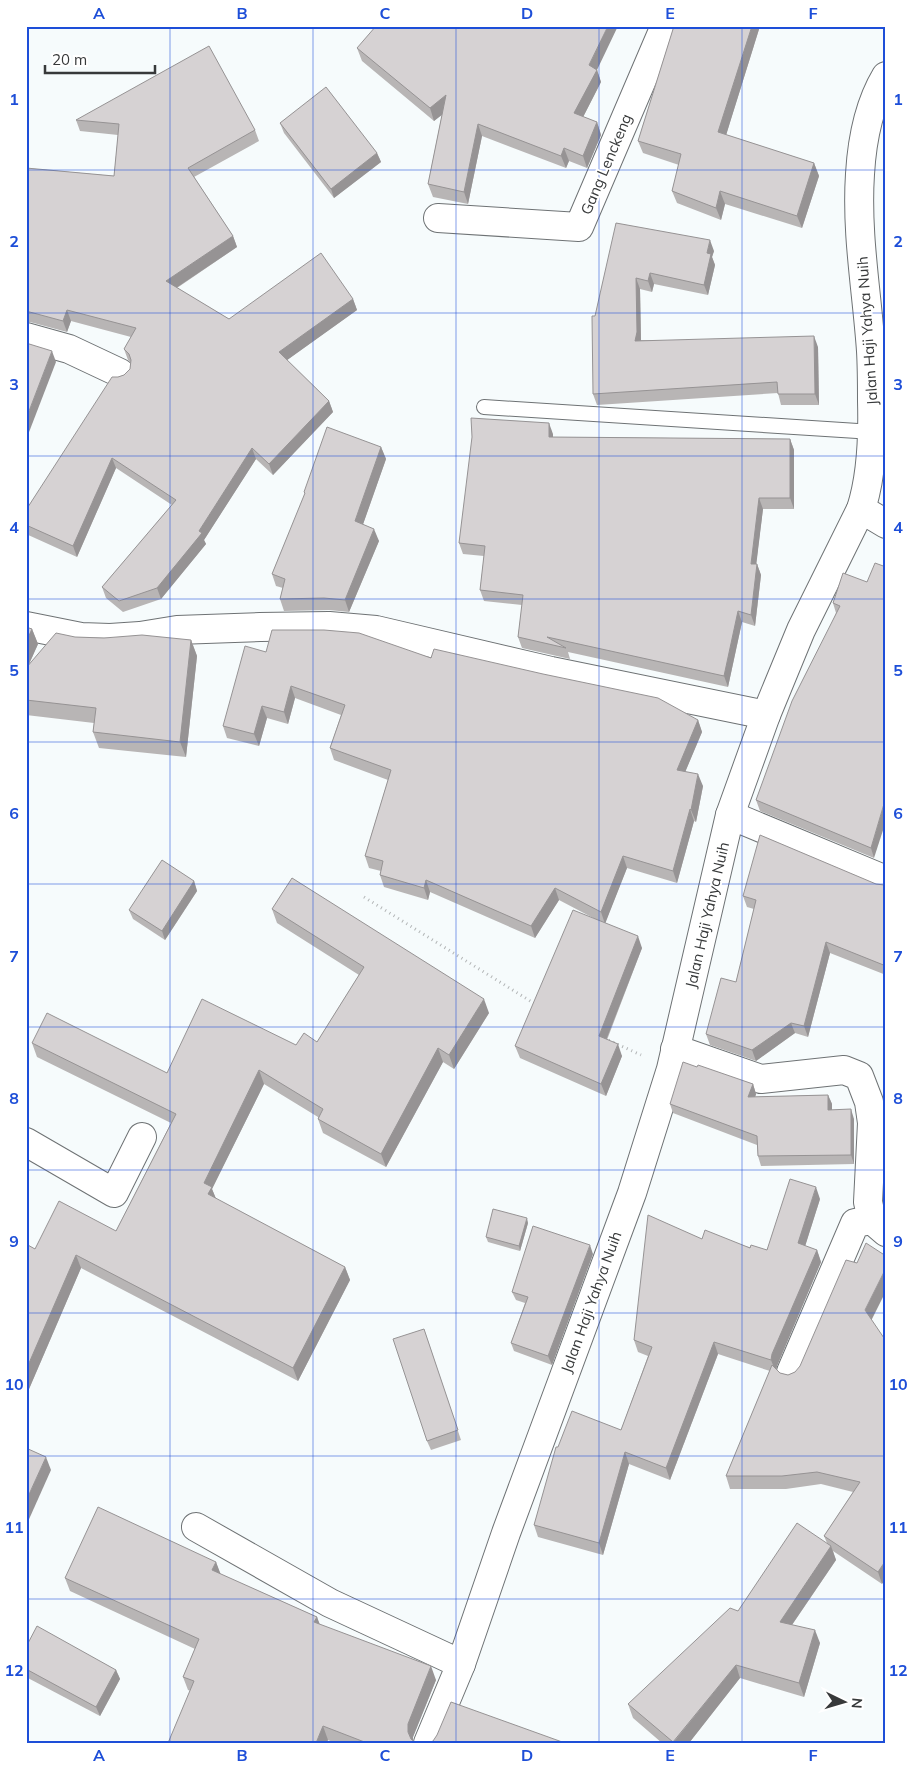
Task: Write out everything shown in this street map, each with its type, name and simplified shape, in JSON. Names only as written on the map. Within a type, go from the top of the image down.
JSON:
[{"type":"street","name":"Gang Lenckeng","points":[[438,218],[579,227],[666,26]]},
{"type":"street","name":"Jalan Haji Yahya Nuih","points":[[428,1743],[461,1664],[509,1524],[632,1193],[673,1059],[730,815],[766,715],[801,630],[861,509],[868,489],[873,432],[871,352],[863,279],[858,204],[862,149],[870,113],[880,86],[886,76]]},
{"type":"street","points":[[26,337],[69,349],[120,374]]},
{"type":"street","points":[[861,509],[886,524]]},
{"type":"street","points":[[26,626],[81,637],[110,638],[140,636],[176,630],[251,627],[329,626],[376,630],[551,671],[766,715]]},
{"type":"street","points":[[730,815],[886,880]]},
{"type":"street","points":[[673,1059],[761,1079],[844,1070],[859,1076],[869,1102],[872,1123],[868,1202],[879,1226]]},
{"type":"street","points":[[26,1142],[114,1193],[142,1137]]},
{"type":"street","points":[[791,1372],[855,1223],[879,1226]]},
{"type":"street","points":[[196,1528],[330,1603],[461,1664]]},
{"type":"lane","points":[[484,406],[873,432]]},
{"type":"path","points":[[364,896],[535,1004]]},
{"type":"path","points":[[597,1034],[673,1059]]},
{"type":"building","points":[[376,26],[608,26],[589,65],[597,70],[574,113],[597,122],[583,156],[564,148],[561,156],[478,124],[464,192],[428,184],[446,95],[430,108],[357,48]]},
{"type":"building","points":[[674,26],[752,26],[718,132],[814,163],[797,216],[720,191],[716,208],[672,191],[681,154],[638,141]]},
{"type":"building","points":[[209,46],[255,130],[188,168],[233,236],[166,281],[229,319],[321,253],[353,299],[279,352],[329,401],[269,464],[252,448],[199,531],[202,533],[157,588],[119,601],[102,587],[176,500],[112,458],[73,546],[26,525],[26,510],[112,377],[124,375],[130,369],[131,360],[129,354],[124,349],[136,328],[67,310],[63,321],[26,311],[26,168],[114,176],[119,124],[76,120]]},
{"type":"building","points":[[326,87],[377,153],[331,189],[280,123]]},
{"type":"building","points":[[616,223],[710,240],[707,253],[711,254],[704,285],[650,273],[648,281],[636,278],[637,332],[635,341],[814,336],[815,394],[778,394],[777,382],[593,394],[592,316],[595,316]]},
{"type":"building","points":[[26,343],[52,351],[26,419]]},
{"type":"building","points":[[471,418],[549,423],[549,437],[790,439],[790,498],[759,498],[751,564],[757,564],[751,615],[738,611],[724,676],[547,637],[566,648],[518,637],[523,595],[480,590],[485,546],[459,543],[472,437]]},
{"type":"building","points":[[327,427],[381,447],[355,521],[374,529],[345,600],[324,598],[280,599],[285,579],[272,574],[305,493]]},
{"type":"building","points":[[875,563],[886,567],[886,797],[871,848],[756,800],[792,701],[840,606],[833,603],[843,573],[867,582]]},
{"type":"building","points":[[26,627],[32,629],[26,642]]},
{"type":"building","points":[[272,630],[324,630],[359,633],[431,658],[434,649],[658,698],[698,720],[677,770],[698,774],[691,810],[673,871],[623,856],[601,912],[555,888],[531,926],[426,880],[424,888],[380,875],[383,861],[365,856],[391,770],[330,748],[345,705],[291,686],[284,712],[262,706],[254,734],[223,726],[245,646],[266,652]]},
{"type":"building","points":[[56,633],[75,637],[104,638],[142,635],[191,640],[180,742],[93,732],[96,708],[26,700],[26,668]]},
{"type":"building","points":[[760,835],[876,884],[886,884],[886,966],[826,942],[804,1026],[791,1023],[752,1050],[706,1034],[721,978],[736,982],[756,900],[743,896]]},
{"type":"building","points":[[162,860],[194,881],[162,931],[129,910]]},
{"type":"building","points":[[292,878],[484,999],[449,1055],[438,1048],[381,1154],[318,1119],[323,1109],[259,1070],[204,1183],[212,1187],[208,1194],[345,1267],[293,1368],[76,1255],[26,1370],[26,1244],[35,1249],[59,1201],[116,1231],[176,1114],[32,1043],[47,1013],[167,1073],[202,999],[296,1045],[304,1033],[317,1042],[364,967],[272,909]]},
{"type":"building","points":[[573,910],[638,936],[599,1036],[618,1044],[601,1084],[515,1046]]},
{"type":"building","points":[[683,1062],[697,1067],[698,1065],[753,1084],[748,1097],[828,1095],[828,1110],[851,1109],[851,1155],[758,1156],[757,1136],[670,1104]]},
{"type":"building","points":[[790,1179],[816,1187],[798,1243],[817,1250],[771,1360],[714,1342],[666,1468],[625,1452],[599,1543],[534,1525],[556,1447],[558,1447],[572,1411],[621,1430],[652,1347],[634,1340],[648,1215],[702,1239],[705,1230],[750,1248],[751,1245],[767,1250]]},
{"type":"building","points":[[493,1209],[527,1218],[519,1246],[486,1237]]},
{"type":"building","points":[[533,1226],[590,1245],[548,1356],[511,1343],[528,1297],[512,1292]]},
{"type":"building","points":[[866,1243],[886,1256],[886,1268],[865,1310],[886,1341],[886,1560],[878,1572],[824,1536],[860,1482],[817,1472],[782,1476],[726,1476],[772,1365],[780,1373],[788,1375],[795,1372],[800,1366],[846,1260],[857,1263]]},
{"type":"building","points":[[424,1329],[458,1430],[427,1441],[393,1339]]},
{"type":"building","points":[[26,1448],[46,1457],[26,1501]]},
{"type":"building","points":[[98,1507],[216,1562],[212,1570],[317,1617],[314,1622],[431,1666],[408,1724],[408,1732],[411,1739],[416,1743],[367,1743],[323,1726],[316,1743],[168,1743],[194,1681],[183,1677],[199,1639],[65,1578]]},
{"type":"building","points":[[797,1523],[831,1546],[780,1622],[815,1630],[799,1683],[736,1665],[673,1742],[628,1704],[730,1608],[738,1611]]},
{"type":"building","points":[[37,1626],[116,1670],[96,1707],[26,1669],[26,1647]]},
{"type":"building","points":[[451,1702],[565,1743],[430,1743],[437,1735]]}]
